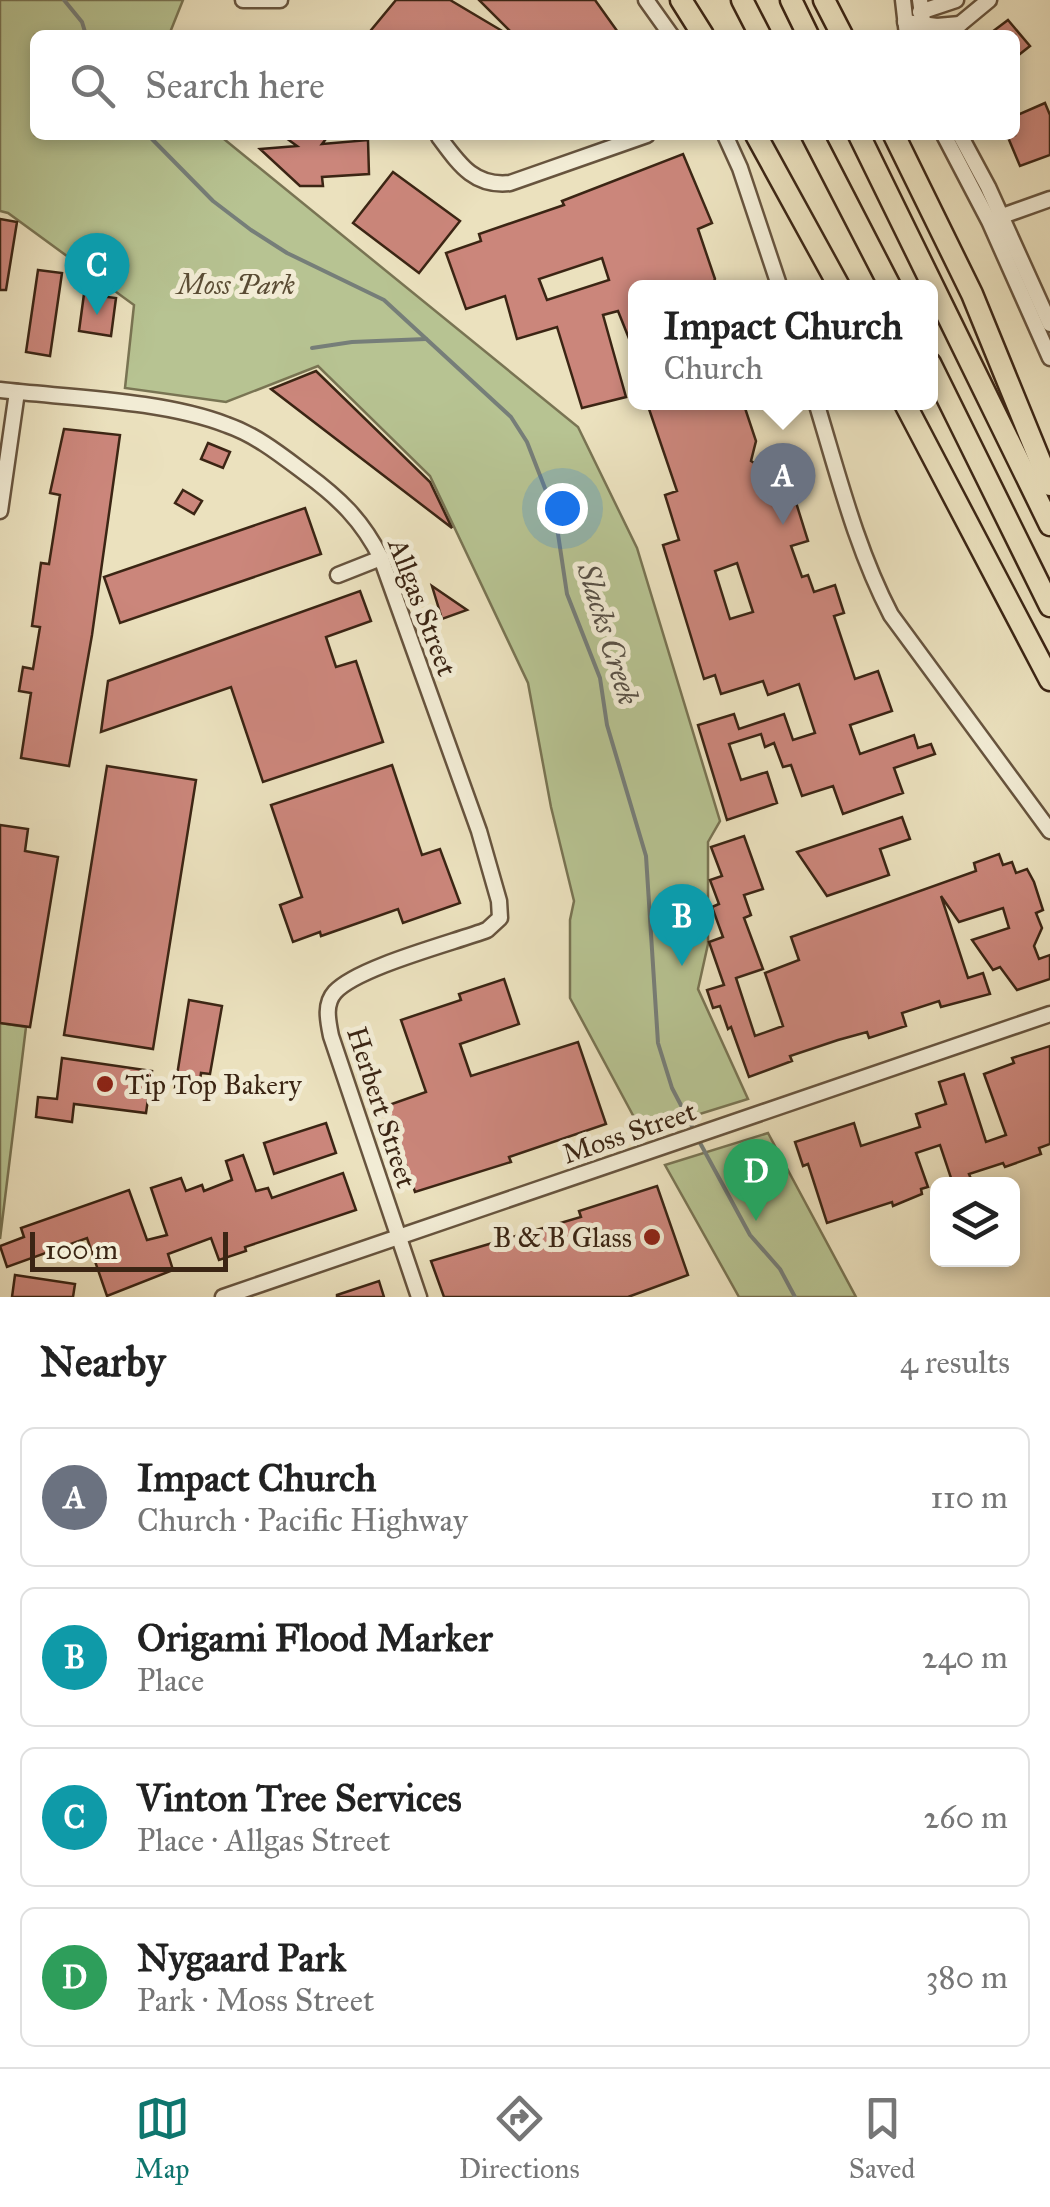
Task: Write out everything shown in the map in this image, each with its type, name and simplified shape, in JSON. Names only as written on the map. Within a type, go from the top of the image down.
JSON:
[{"type":"highway","points":[[682,0],[700,30]]},
{"type":"highway","points":[[742,0],[757,30]]},
{"type":"highway","points":[[791,0],[806,30]]},
{"type":"highway","points":[[824,0],[839,30]]},
{"type":"highway","points":[[759,140],[836,280]]},
{"type":"highway","points":[[815,140],[887,280]]},
{"type":"highway","points":[[862,140],[930,280]]},
{"type":"highway","points":[[896,140],[972,294],[1050,485]]},
{"type":"highway","points":[[938,296],[1050,526]]},
{"type":"highway","points":[[938,380],[1050,606]]},
{"type":"highway","points":[[908,410],[1050,680]]},
{"type":"street","points":[[243,0],[280,0]]},
{"type":"street","points":[[646,0],[667,30]]},
{"type":"street","points":[[904,0],[906,28],[956,0]]},
{"type":"street","points":[[922,18],[956,29],[975,6],[989,0]]},
{"type":"street","points":[[441,140],[461,166],[492,185],[510,183],[632,140]]},
{"type":"street","points":[[727,140],[777,280]]},
{"type":"street","points":[[947,140],[995,218],[1050,324]]},
{"type":"street","points":[[962,140],[1050,358]]},
{"type":"street","points":[[995,218],[1050,199]]},
{"type":"street","name":"Allgas Street","points":[[0,390],[151,408],[228,424],[266,444],[340,499],[362,523],[380,558],[479,831],[499,901],[500,918]]},
{"type":"street","points":[[0,511],[17,392]]},
{"type":"street","points":[[818,410],[854,527],[891,615],[1050,831]]},
{"type":"street","points":[[338,574],[380,558]]},
{"type":"street","name":"Herbert Street","points":[[419,1297],[331,1036],[327,1011],[334,992],[358,976],[487,930],[500,918]]},
{"type":"street","name":"Moss Street","points":[[223,1297],[1050,1014]]},
{"type":"green space","name":"Moss Park","points":[[0,0],[183,0],[171,30],[30,30],[30,140],[225,140],[578,427],[637,548],[720,821],[708,842],[708,944],[698,989],[748,1099],[642,1132],[570,998],[570,920],[574,901],[551,807],[528,683],[430,476],[318,366],[226,402],[125,388],[134,305],[0,211]]},
{"type":"green space","points":[[0,1023],[26,1027],[0,1239]]},
{"type":"green space","points":[[768,1133],[856,1297],[739,1297],[665,1165]]},
{"type":"building","points":[[396,0],[450,0],[501,30],[371,30]]},
{"type":"building","points":[[479,0],[595,0],[616,30],[509,30]]},
{"type":"building","points":[[1008,20],[1016,30],[995,30]]},
{"type":"building","points":[[1020,34],[1030,46],[1020,54]]},
{"type":"building","points":[[1045,103],[1050,115],[1050,155],[1020,166],[1009,140],[1020,140],[1020,114]]},
{"type":"building","points":[[289,140],[325,140],[322,144],[368,140],[369,174],[322,177],[323,186],[300,186],[260,149],[297,146]]},
{"type":"building","points":[[683,154],[712,223],[698,229],[714,280],[628,280],[628,336],[618,311],[603,315],[626,397],[582,408],[557,327],[517,339],[505,296],[466,309],[446,253],[481,241],[479,234],[564,205],[562,201]],"holes":[[[602,258],[609,280],[547,300],[539,279]]]},
{"type":"building","points":[[393,172],[460,221],[419,273],[353,223]]},
{"type":"building","points":[[0,219],[17,222],[6,290],[0,290]]},
{"type":"building","points":[[38,270],[62,273],[50,356],[26,352]]},
{"type":"building","points":[[84,294],[116,298],[111,336],[79,331]]},
{"type":"building","points":[[316,371],[430,482],[452,528],[271,389]]},
{"type":"building","points":[[649,410],[746,410],[756,441],[751,461],[769,472],[778,501],[794,496],[808,541],[791,546],[802,577],[808,575],[814,592],[835,585],[844,613],[834,616],[855,679],[878,671],[892,711],[850,725],[860,754],[914,735],[918,748],[931,744],[935,754],[894,768],[903,793],[843,814],[833,786],[802,796],[791,765],[783,767],[774,743],[765,747],[761,734],[729,744],[741,780],[767,772],[777,803],[727,820],[698,725],[734,714],[739,729],[784,714],[793,740],[815,733],[799,684],[768,695],[763,681],[721,694],[715,675],[704,679],[663,545],[679,540],[665,495],[677,491]],"holes":[[[737,563],[753,612],[730,619],[715,571]]]},
{"type":"building","points":[[64,429],[120,435],[69,766],[21,758],[31,693],[19,691],[23,667],[33,669],[40,627],[32,626],[41,563],[49,564],[60,495],[50,493]]},
{"type":"building","points":[[208,443],[230,452],[223,468],[201,459]]},
{"type":"building","points":[[183,490],[202,501],[194,514],[175,503]]},
{"type":"building","points":[[305,508],[321,554],[120,623],[104,577]]},
{"type":"building","points":[[432,586],[467,610],[442,619]]},
{"type":"building","points":[[360,591],[371,621],[326,637],[336,667],[356,661],[383,742],[263,782],[231,687],[101,732],[108,681]]},
{"type":"building","points":[[392,765],[422,855],[440,849],[460,903],[403,923],[398,909],[293,942],[280,905],[302,897],[271,805]]},
{"type":"building","points":[[107,766],[196,780],[153,1049],[64,1035]]},
{"type":"building","points":[[902,817],[910,839],[880,849],[889,875],[827,896],[797,852]]},
{"type":"building","points":[[0,825],[28,829],[25,851],[58,857],[30,1027],[0,1023]]},
{"type":"building","points":[[744,836],[763,889],[744,895],[751,915],[744,918],[763,969],[736,978],[755,1036],[783,1026],[765,973],[799,960],[791,937],[976,871],[974,863],[999,854],[1003,865],[1012,862],[1016,873],[1027,869],[1034,882],[1043,910],[1036,913],[1042,928],[1034,946],[1039,959],[1050,955],[1050,979],[1017,990],[1000,967],[993,970],[972,940],[1009,928],[1003,908],[959,922],[941,896],[968,978],[983,973],[990,994],[941,1007],[939,1001],[902,1013],[906,1026],[869,1038],[867,1032],[838,1040],[790,1056],[792,1061],[749,1077],[731,1027],[728,1029],[720,1006],[713,1008],[707,990],[724,985],[709,942],[723,937],[712,907],[719,904],[710,880],[722,876],[711,847]]},
{"type":"building","points":[[504,979],[519,1024],[460,1044],[471,1076],[578,1042],[606,1124],[509,1157],[511,1162],[415,1192],[386,1106],[426,1092],[401,1020],[461,1000],[459,994]]},
{"type":"building","points":[[189,1000],[222,1006],[210,1074],[201,1073],[199,1087],[186,1085],[185,1090],[175,1088]]},
{"type":"building","points":[[1050,1046],[1050,1144],[1039,1148],[1041,1154],[969,1174],[970,1177],[951,1177],[940,1145],[916,1153],[928,1187],[921,1189],[922,1194],[893,1206],[892,1202],[827,1223],[808,1164],[803,1166],[795,1142],[854,1123],[861,1146],[920,1127],[916,1114],[946,1104],[939,1082],[964,1074],[986,1142],[1006,1135],[984,1074],[1014,1063],[1012,1058]]},
{"type":"building","name":"Tip Top Bakery","points":[[62,1058],[152,1071],[146,1113],[74,1104],[72,1122],[36,1117],[38,1097],[57,1099]]},
{"type":"building","points":[[326,1123],[336,1153],[274,1174],[264,1143]]},
{"type":"building","points":[[243,1155],[256,1191],[268,1188],[272,1198],[343,1173],[356,1210],[245,1247],[246,1251],[219,1260],[211,1238],[168,1254],[173,1270],[107,1296],[87,1238],[7,1267],[0,1246],[24,1237],[21,1228],[129,1190],[147,1240],[167,1235],[151,1188],[181,1178],[186,1191],[202,1185],[204,1191],[232,1180],[226,1161]]},
{"type":"building","points":[[657,1186],[688,1275],[628,1297],[444,1297],[431,1261],[581,1217],[579,1211]]},
{"type":"building","points":[[15,1275],[75,1284],[73,1297],[12,1297]]},
{"type":"building","points":[[379,1281],[384,1297],[337,1297],[337,1295]]},
{"type":"waterway","name":"Slacks Creek","points":[[64,0],[84,30]]},
{"type":"waterway","name":"Slacks Creek","points":[[153,140],[213,201],[251,230],[287,253],[384,300],[511,417],[527,442],[555,514],[567,594],[600,678],[607,725],[646,856],[658,1043],[672,1088],[695,1132]]},
{"type":"waterway","points":[[312,348],[426,339]]},
{"type":"waterway","name":"Slacks Creek","points":[[699,1141],[750,1235],[780,1269],[795,1297]]},
{"type":"place","name":"Vinton Tree Services","points":[[97,315]]},
{"type":"place","name":"Impact Church","points":[[783,525]]},
{"type":"place","name":"Origami Flood Marker","points":[[682,966]]},
{"type":"place","name":"Tip Top Bakery","points":[[105,1084]]},
{"type":"place","name":"Nygaard Park","points":[[756,1221]]},
{"type":"place","name":"B & B Glass","points":[[652,1237]]}]
